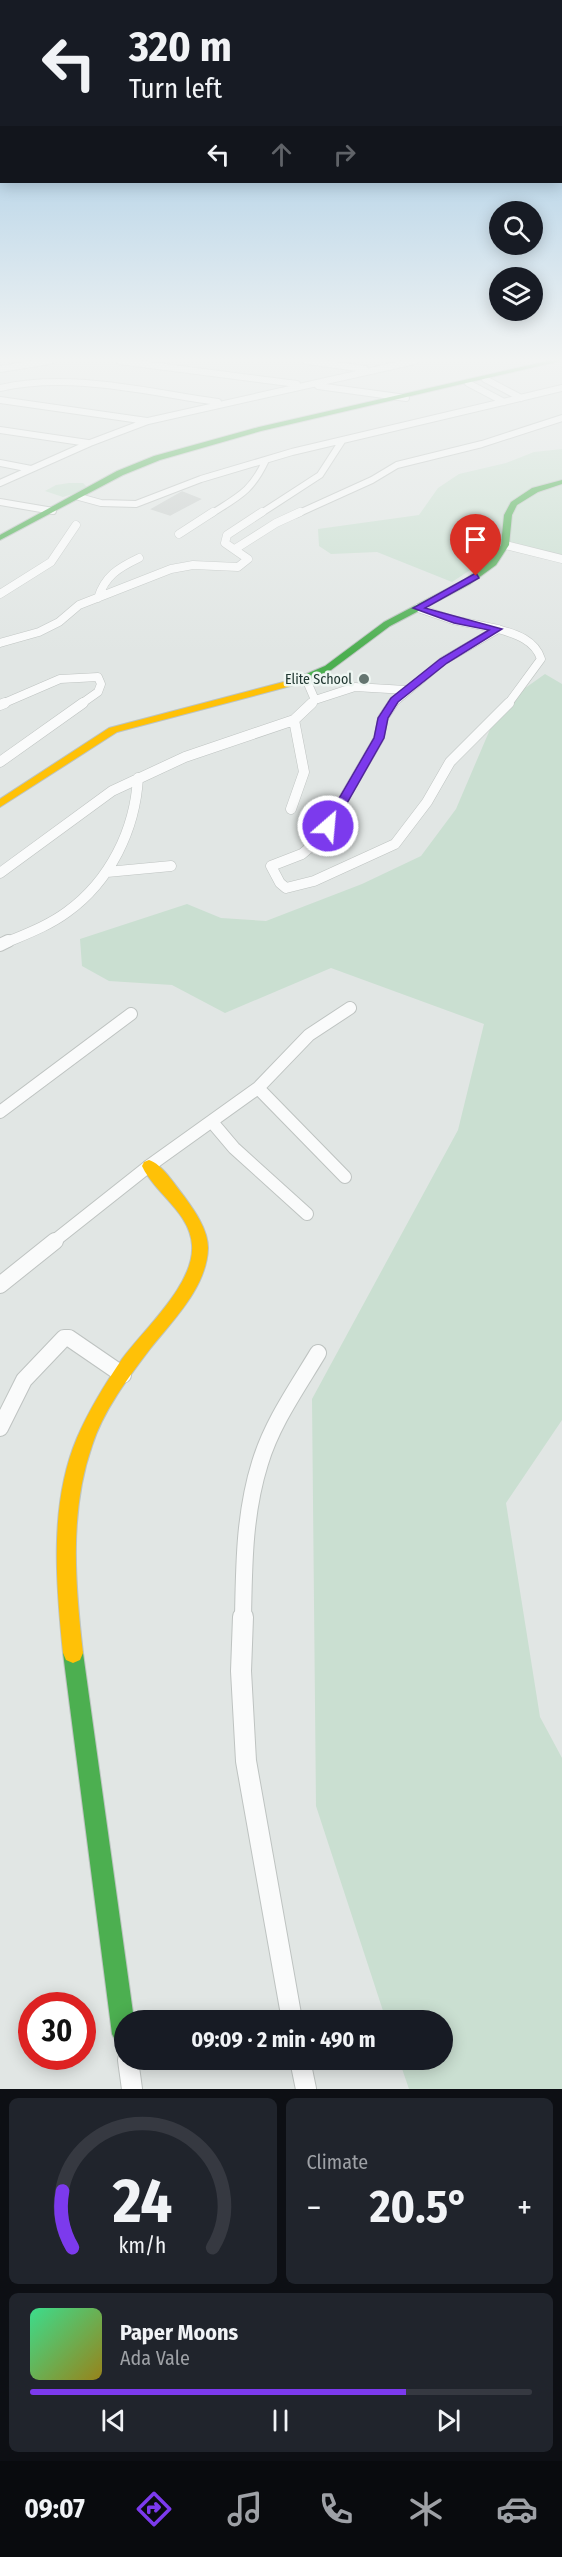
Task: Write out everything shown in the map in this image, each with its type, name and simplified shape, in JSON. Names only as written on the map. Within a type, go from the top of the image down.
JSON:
[{"type":"street","points":[[0,483],[55,458]]},
{"type":"street","points":[[0,538],[53,512],[120,473],[156,458]]},
{"type":"street","points":[[80,497],[111,504],[136,504],[201,479],[272,458]]},
{"type":"street","points":[[0,643],[39,632],[58,622],[79,604],[186,565],[241,566],[249,560],[224,540],[231,530],[320,475],[333,458]]},
{"type":"street","points":[[235,549],[276,523],[372,480],[397,465],[423,458]]},
{"type":"street","points":[[179,534],[248,490],[256,481],[266,460]]},
{"type":"street","points":[[0,463],[32,469]]},
{"type":"street","points":[[0,804],[113,730],[306,679],[345,657],[387,624],[483,571],[498,558],[505,546],[508,515],[514,504],[535,490],[562,482]]},
{"type":"street","points":[[0,502],[53,512]]},
{"type":"street","points":[[0,594],[51,562],[61,551],[76,525]]},
{"type":"street","points":[[505,546],[562,559]]},
{"type":"street","points":[[98,598],[99,587],[110,574],[139,558]]},
{"type":"street","points":[[418,608],[458,621],[498,629],[527,639],[536,645],[541,659],[504,709],[450,762],[408,828],[394,844],[314,881],[286,888],[271,866],[302,854],[321,838],[379,738],[387,709],[406,690],[443,661],[498,629]]},
{"type":"street","points":[[0,705],[52,680],[86,675],[98,677],[101,684],[98,692],[0,762]]},
{"type":"street","points":[[306,679],[315,700]]},
{"type":"street","points":[[0,873],[112,791],[138,778],[185,757],[294,720],[315,700],[355,687],[406,690]]},
{"type":"street","points":[[291,809],[304,772],[294,720]]},
{"type":"street","points":[[0,945],[67,912],[107,872],[130,823],[138,794],[138,778]]},
{"type":"street","points":[[107,872],[171,866]]},
{"type":"street","points":[[0,1285],[149,1166],[258,1088],[309,1035],[350,1008]]},
{"type":"street","points":[[0,1112],[131,1014]]},
{"type":"street","points":[[258,1088],[345,1177]]},
{"type":"street","points":[[212,1122],[234,1148],[307,1214]]},
{"type":"street","points":[[121,2010],[68,1613],[68,1519],[76,1468],[84,1443],[98,1413],[123,1375],[180,1300],[200,1257],[196,1228],[149,1166]]},
{"type":"street","points":[[0,1428],[24,1380],[64,1338],[69,1338],[123,1375]]},
{"type":"street","points":[[290,2010],[246,1761],[241,1671],[245,1532],[264,1454],[293,1394],[318,1353]]},
{"type":"street","points":[[129,2070],[132,2089]]},
{"type":"street","points":[[302,2070],[306,2089]]},
{"type":"green space","points":[[517,458],[562,458],[562,557],[493,543],[481,563],[452,582],[377,552],[331,554],[319,546],[318,529],[419,515],[438,488],[459,474]]},
{"type":"green space","points":[[83,483],[89,489],[63,497],[45,491],[56,485]]},
{"type":"green space","points":[[545,674],[562,684],[562,1420],[506,1503],[540,1717],[562,1758],[562,2089],[409,2089],[402,2070],[453,2070],[453,2010],[383,2010],[316,1806],[312,1399],[458,1130],[484,1024],[331,968],[225,1013],[172,985],[109,981],[82,966],[80,939],[187,904],[221,918],[266,921],[362,884],[421,856],[456,809],[500,706]]},
{"type":"building","points":[[182,492],[200,499],[170,515],[152,509]]},
{"type":"traffic: fast","points":[[0,538],[120,473],[156,458]]},
{"type":"traffic: fast","points":[[295,682],[328,668],[387,624],[467,582],[493,563],[505,545],[508,515],[514,504],[535,490],[562,482]]},
{"type":"traffic: fast","points":[[73,1653],[121,2010]]},
{"type":"traffic: slow","points":[[0,804],[113,730],[295,682]]},
{"type":"traffic: slow","points":[[73,1653],[66,1547],[76,1466],[89,1430],[101,1407],[137,1353],[189,1285],[199,1258],[198,1233],[192,1221],[149,1166]]},
{"type":"place","name":"Elite School","points":[[364,679]]},
{"type":"route","points":[[328,826],[363,762],[379,738],[387,709],[443,661],[498,629],[458,621],[418,608],[476,576]]}]
